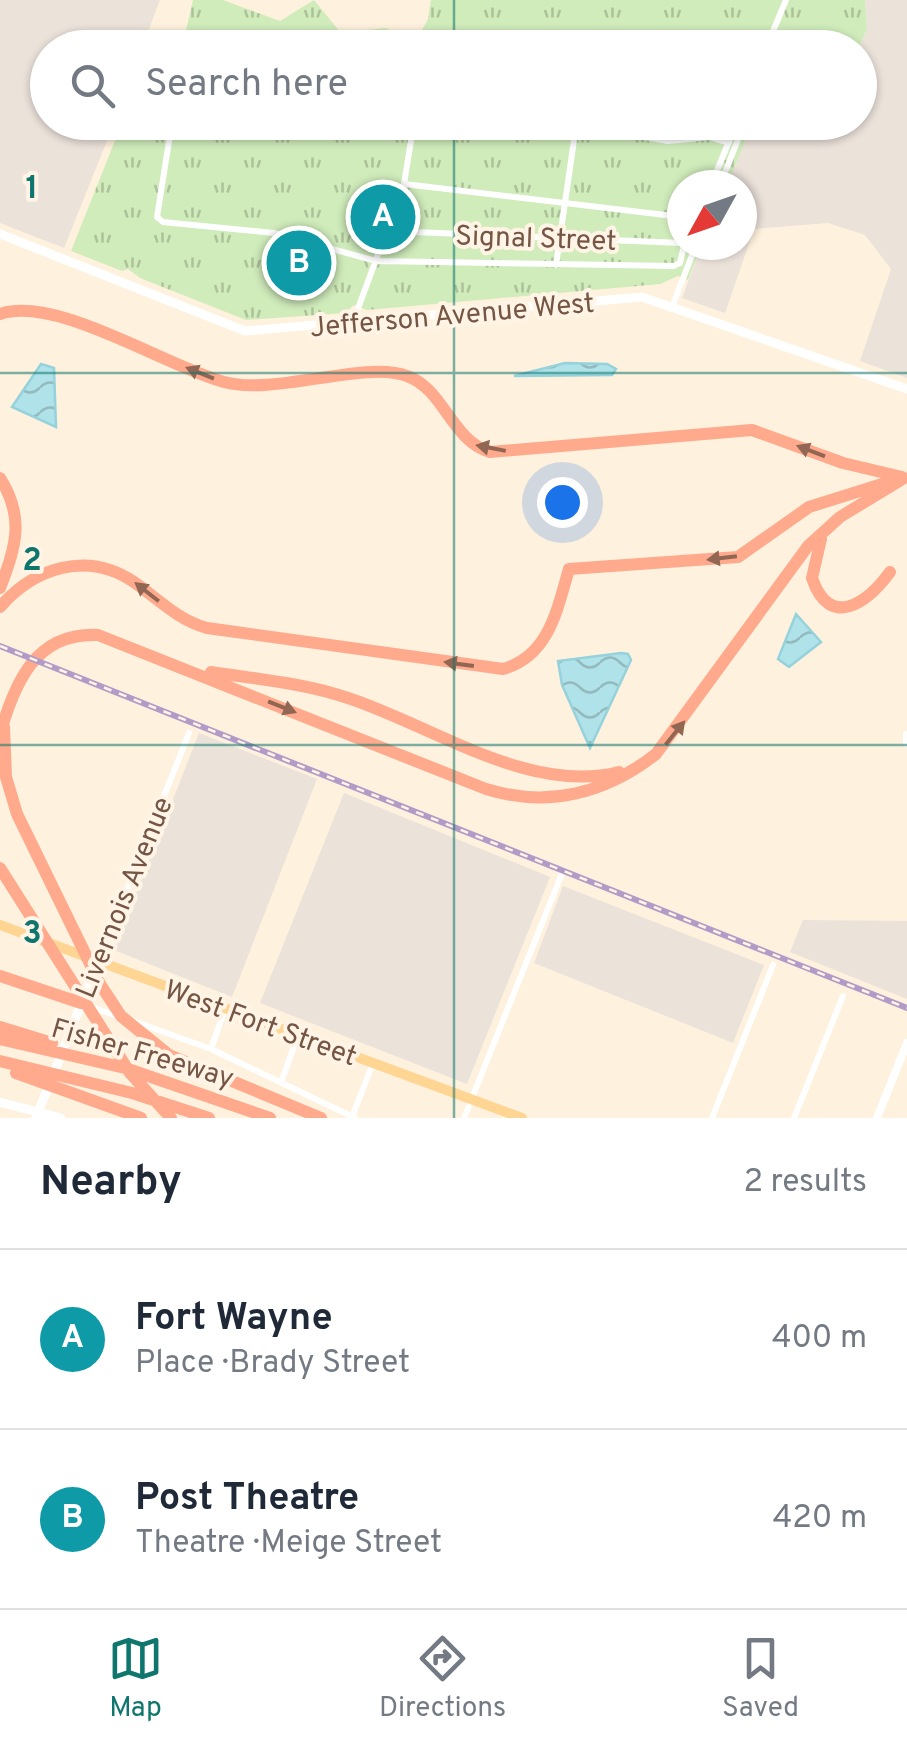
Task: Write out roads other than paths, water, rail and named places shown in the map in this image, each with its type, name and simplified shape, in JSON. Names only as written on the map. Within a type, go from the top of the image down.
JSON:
[{"type":"highway","points":[[0,314],[43,310],[240,385],[401,374],[426,388],[467,439],[490,452],[752,430],[837,461],[906,477]]},
{"type":"highway","points":[[0,733],[24,670],[52,644],[86,634],[127,644],[509,796],[570,796],[605,785],[644,763],[676,732],[802,553],[831,524],[906,477]]},
{"type":"highway","points":[[0,608],[34,577],[71,566],[119,574],[179,616],[207,628],[503,669],[522,662],[546,638],[570,569],[738,557],[809,507],[906,477]]},
{"type":"highway","points":[[0,478],[17,517],[14,549],[0,588]]},
{"type":"highway","points":[[831,524],[812,566],[813,581],[824,598],[839,606],[860,604],[890,572]]},
{"type":"highway","points":[[179,666],[335,694],[497,757],[548,772],[597,777],[644,763]]},
{"type":"highway","points":[[5,718],[5,766],[17,814],[105,992],[141,1036],[178,1059],[321,1118]]},
{"type":"highway","points":[[0,868],[130,1072],[171,1118]]},
{"type":"highway","points":[[0,976],[81,1003]]},
{"type":"highway","points":[[0,1027],[125,1068]]},
{"type":"highway","name":"Fisher Freeway","points":[[0,1038],[125,1068],[270,1118]]},
{"type":"highway","points":[[0,1064],[141,1118]]},
{"type":"highway","name":"Fisher Freeway","points":[[0,1064],[132,1093],[209,1118]]},
{"type":"main road","name":"Jefferson Avenue West","points":[[0,234],[245,331],[354,318],[637,297],[907,390]]},
{"type":"main road","name":"West Fort Street","points":[[0,925],[522,1118]]},
{"type":"main road","name":"Livernois Avenue","points":[[38,1114],[99,962]]},
{"type":"main road","points":[[0,1102],[61,1118]]},
{"type":"street","points":[[774,30],[786,0]]},
{"type":"street","points":[[169,140],[158,219],[274,232],[376,260],[676,266],[678,260]]},
{"type":"street","points":[[354,318],[389,231],[404,184],[411,140]]},
{"type":"street","points":[[556,265],[574,140]]},
{"type":"street","points":[[719,140],[729,143]]},
{"type":"street","points":[[717,170],[730,140]]},
{"type":"street","points":[[726,170],[738,140]]},
{"type":"street","points":[[404,184],[667,215]]},
{"type":"street","name":"Signal Street","points":[[389,231],[667,243]]},
{"type":"street","points":[[672,307],[690,260]]},
{"type":"street","name":"Livernois Avenue","points":[[99,962],[189,733]]},
{"type":"street","points":[[907,734],[907,743]]},
{"type":"street","points":[[464,1118],[563,871]]},
{"type":"street","points":[[712,1118],[773,965]]},
{"type":"street","points":[[794,1118],[843,996]]},
{"type":"street","points":[[81,1003],[211,1049],[353,1118],[374,1063]]},
{"type":"street","points":[[211,1049],[226,1008]]},
{"type":"street","points":[[281,1082],[298,1036]]},
{"type":"street","points":[[877,1118],[907,1043]]},
{"type":"water","points":[[565,363],[607,364],[616,369],[612,375],[514,376]]},
{"type":"water","points":[[41,364],[54,368],[56,427],[12,407]]},
{"type":"water","points":[[796,614],[821,642],[789,667],[778,659]]},
{"type":"water","points":[[628,654],[631,660],[590,748],[562,685],[558,661]]},
{"type":"railway","points":[[0,646],[907,1008]]},
{"type":"place","name":"Fort Wayne","points":[[383,217]]},
{"type":"place","name":"Post Theatre","points":[[299,263]]}]
